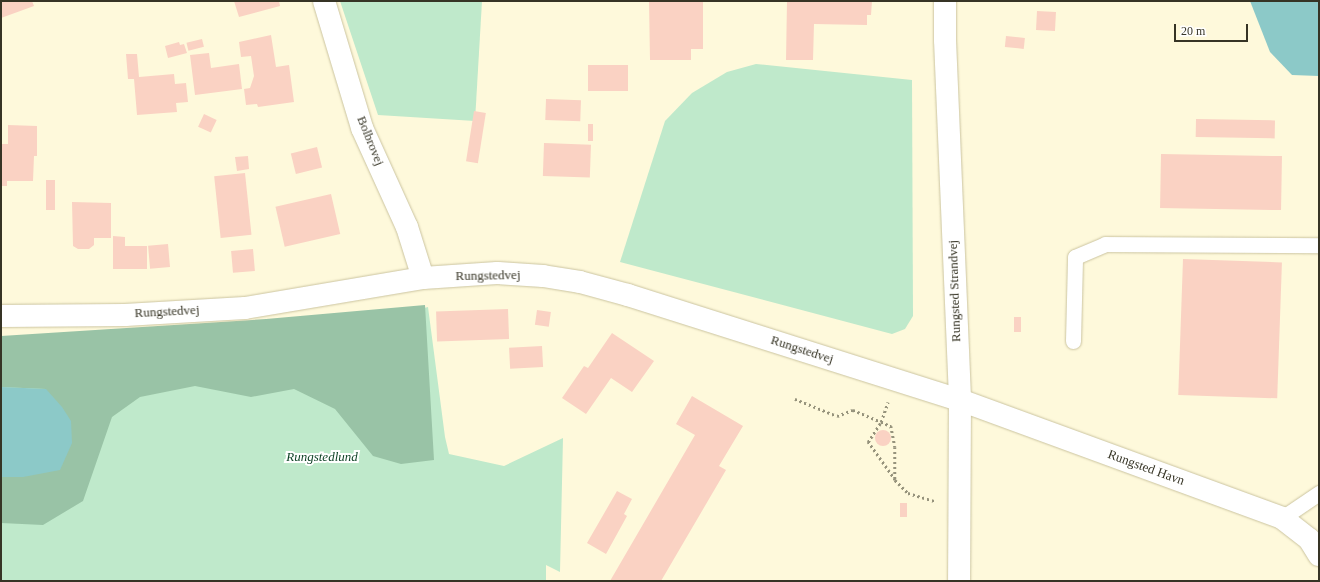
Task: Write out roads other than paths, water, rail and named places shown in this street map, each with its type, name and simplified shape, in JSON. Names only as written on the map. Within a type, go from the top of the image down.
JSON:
[{"type":"main road","name":"Bolbrovej","points":[[324,1],[362,128],[407,227],[423,278]]},
{"type":"main road","name":"Rungsted Strandvej","points":[[945,1],[945,40],[960,400],[959,581]]},
{"type":"main road","name":"Rungstedvej","points":[[1,316],[125,314],[245,308],[423,278],[496,273],[543,276],[580,282],[695,315],[960,400]]},
{"type":"main road","name":"Rungsted Havn","points":[[960,400],[1282,518],[1309,540],[1319,555]]},
{"type":"lane","points":[[1073,341],[1075,257],[1105,244],[1319,246]]},
{"type":"lane","points":[[1282,518],[1319,493]]},
{"type":"water","points":[[1250,1],[1319,1],[1319,76],[1292,75],[1270,52]]},
{"type":"water","points":[[1,387],[46,389],[62,407],[71,421],[72,443],[60,470],[23,477],[1,477]]},
{"type":"park label","name":"Rungstedlund","points":[[322,457]]}]
